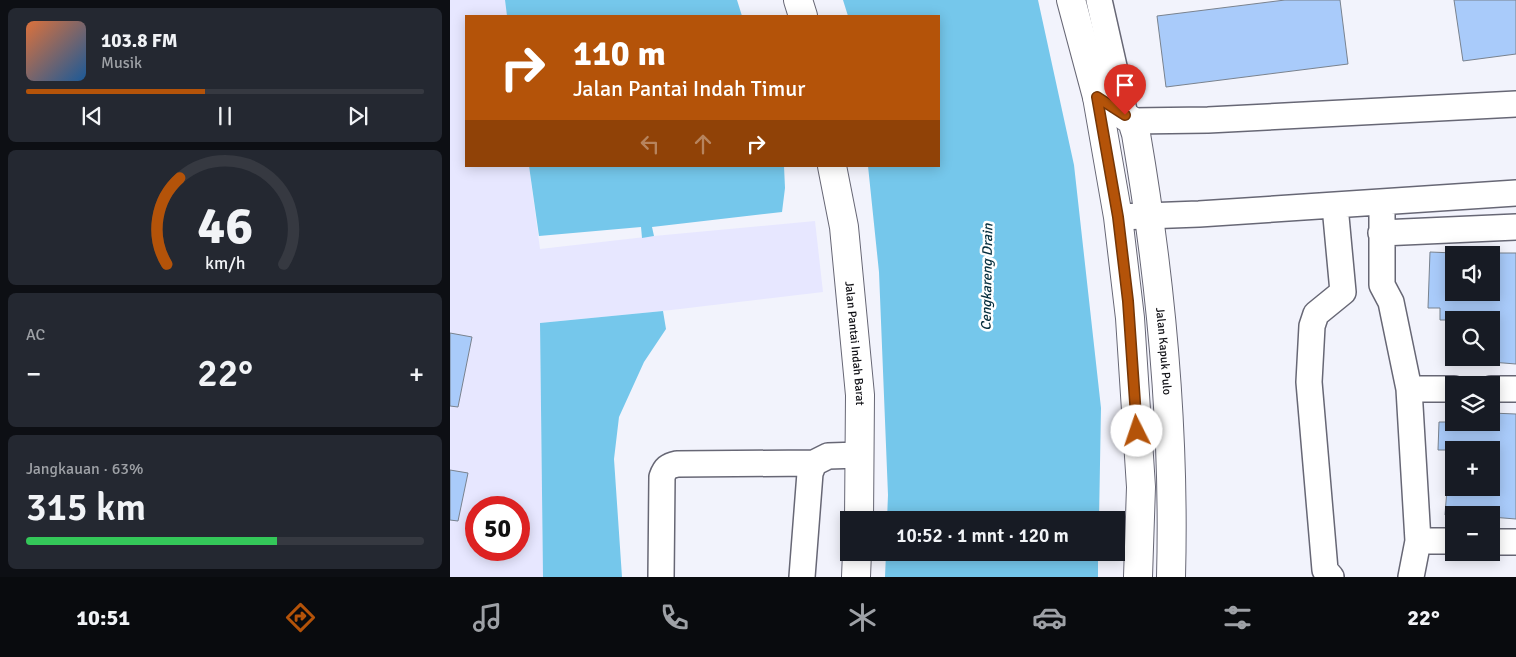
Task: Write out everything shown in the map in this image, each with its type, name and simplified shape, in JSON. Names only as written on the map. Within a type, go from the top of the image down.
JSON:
[{"type":"main road","points":[[798,0],[803,15]]},
{"type":"main road","points":[[1072,0],[1097,97],[1118,217],[1130,318],[1141,487],[1138,577]]},
{"type":"main road","points":[[1097,97],[1129,118]]},
{"type":"main road","name":"Jalan Kapuk Pulo","points":[[1129,118],[1136,134],[1150,216],[1161,314],[1170,445],[1171,577]]},
{"type":"main road","name":"Jalan Pantai Indah Barat","points":[[832,167],[850,270],[860,395],[859,511]]},
{"type":"main road","points":[[856,577],[857,561]]},
{"type":"street","points":[[1099,0],[1129,118],[1208,120],[1516,104]]},
{"type":"street","points":[[1118,217],[1335,206],[1516,193]]},
{"type":"street","points":[[1382,203],[1382,285],[1391,302],[1409,389],[1418,541],[1411,577]]},
{"type":"street","points":[[1330,577],[1325,570],[1309,382],[1312,326],[1316,314],[1343,292],[1335,206]]},
{"type":"street","points":[[1382,233],[1516,227]]},
{"type":"street","points":[[1409,389],[1445,389]]},
{"type":"street","points":[[1500,389],[1516,389]]},
{"type":"street","points":[[661,577],[662,477],[664,471],[669,466],[677,464],[814,463],[828,456],[860,455]]},
{"type":"street","points":[[802,577],[810,473],[814,463]]},
{"type":"street","points":[[1418,541],[1445,541]]},
{"type":"street","points":[[1500,542],[1516,542]]},
{"type":"shaded area","points":[[450,0],[505,0],[507,15],[465,15],[465,167],[529,167],[540,249],[815,221],[823,292],[540,323],[543,577],[450,577]]},
{"type":"water","points":[[505,0],[737,0],[742,15],[507,15]]},
{"type":"water","name":"Cengkareng Drain","points":[[843,0],[1038,0],[1074,165],[1101,408],[1099,511],[887,511],[879,272],[868,167],[940,167],[940,15],[848,15]]},
{"type":"water","points":[[529,167],[784,167],[785,188],[782,212],[652,227],[654,236],[642,238],[641,227],[539,236]]},
{"type":"water","points":[[663,311],[666,329],[644,362],[619,417],[614,459],[622,577],[543,577],[540,323]]},
{"type":"water","points":[[886,561],[1098,561],[1098,577],[885,577]]},
{"type":"building","points":[[1285,0],[1340,0],[1348,64],[1166,87],[1157,16]]},
{"type":"building","points":[[1454,0],[1516,0],[1516,54],[1463,61]]},
{"type":"building","points":[[1430,252],[1445,253],[1445,301],[1500,301],[1500,253],[1516,253],[1516,364],[1500,363],[1500,311],[1445,311],[1445,320],[1440,320],[1440,308],[1428,308]]},
{"type":"building","points":[[450,333],[472,337],[458,407],[450,406]]},
{"type":"building","points":[[1500,413],[1516,414],[1516,519],[1500,518],[1500,506],[1446,506],[1446,496],[1500,496],[1500,441],[1445,441],[1445,450],[1438,450],[1439,422],[1445,422],[1445,431],[1500,431]]},
{"type":"building","points":[[450,470],[468,473],[458,521],[450,520]]},
{"type":"route","points":[[1125,115],[1097,97],[1118,217],[1130,318],[1137,431]]}]
